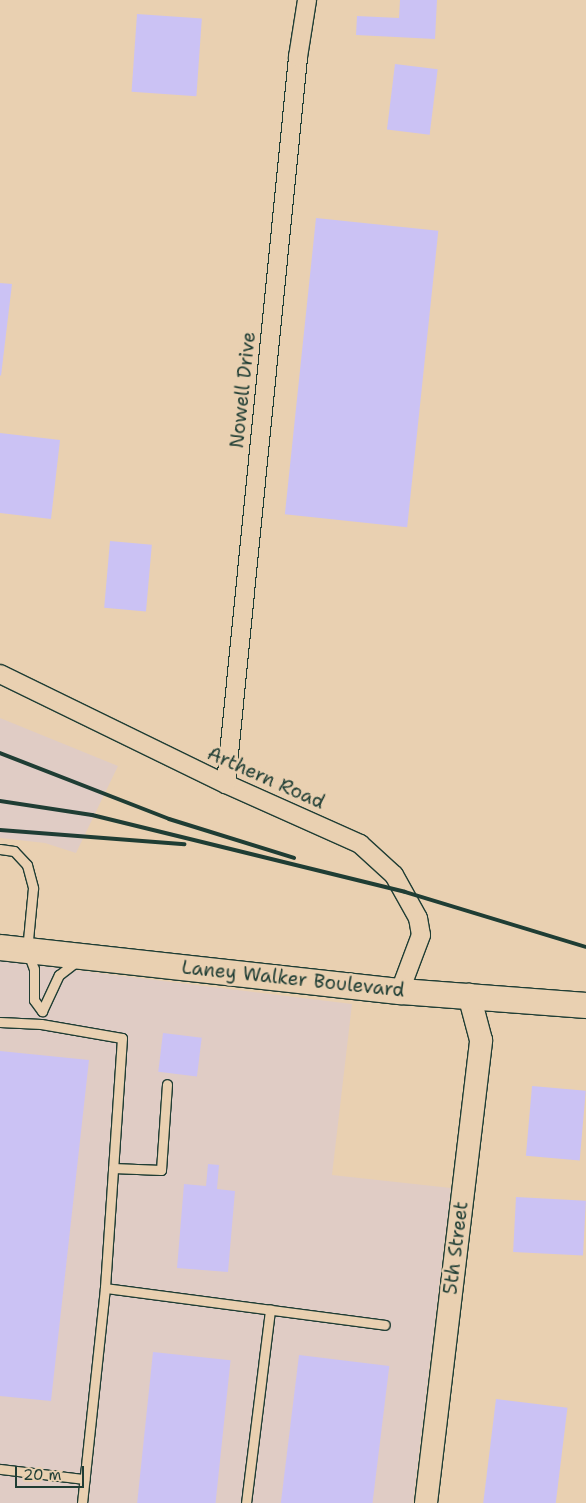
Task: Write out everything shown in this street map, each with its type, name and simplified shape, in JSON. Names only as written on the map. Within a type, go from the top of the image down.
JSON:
[{"type":"main road","name":"Laney Walker Boulevard","points":[[0,947],[400,991],[586,1005]]},
{"type":"street","name":"Nowell Drive","points":[[226,784],[298,57],[308,0]]},
{"type":"street","name":"Arthern Road","points":[[0,674],[226,784],[360,844],[394,875],[418,918],[421,935],[400,991]]},
{"type":"street","name":"5th Street","points":[[426,1503],[481,1040],[469,995]]},
{"type":"lane","points":[[0,849],[14,851],[27,865],[33,888],[28,950],[34,969],[34,1000],[42,1011]]},
{"type":"lane","points":[[40,1024],[42,1011],[59,975],[83,956]]},
{"type":"lane","points":[[0,1022],[40,1024],[122,1038],[105,1288],[82,1503]]},
{"type":"lane","points":[[114,1168],[161,1170],[167,1084]]},
{"type":"lane","points":[[105,1288],[385,1325]]},
{"type":"lane","points":[[246,1503],[270,1310]]},
{"type":"lane","points":[[0,1469],[84,1479]]},
{"type":"shaded area","points":[[0,718],[118,766],[76,853],[45,843],[0,838]]},
{"type":"shaded area","points":[[0,961],[352,1004],[332,1175],[451,1188],[413,1503],[0,1503]]},
{"type":"building","points":[[400,0],[437,0],[435,39],[356,35],[357,16],[399,18]]},
{"type":"building","points":[[137,14],[202,19],[196,96],[132,92]]},
{"type":"building","points":[[395,64],[438,69],[430,135],[387,130]]},
{"type":"building","points":[[316,218],[438,231],[407,527],[285,514]]},
{"type":"building","points":[[0,283],[12,284],[1,376],[0,375]]},
{"type":"building","points":[[0,433],[60,440],[51,519],[0,513]]},
{"type":"building","points":[[110,541],[152,545],[146,611],[104,608]]},
{"type":"building","points":[[163,1033],[202,1038],[197,1076],[158,1072]]},
{"type":"building","points":[[0,1051],[89,1060],[51,1401],[0,1396]]},
{"type":"building","points":[[532,1086],[586,1091],[580,1160],[526,1156]]},
{"type":"building","points":[[208,1164],[219,1165],[217,1189],[235,1191],[228,1272],[177,1268],[184,1184],[206,1186]]},
{"type":"building","points":[[516,1197],[586,1201],[583,1256],[513,1252]]},
{"type":"building","points":[[153,1352],[231,1360],[216,1503],[137,1503]]},
{"type":"building","points":[[299,1355],[389,1366],[373,1503],[281,1503]]},
{"type":"building","points":[[496,1399],[567,1408],[556,1503],[483,1503]]},
{"type":"railway","points":[[0,753],[169,819],[294,858]]},
{"type":"railway","points":[[0,801],[92,815],[405,892],[586,947]]},
{"type":"railway","points":[[0,830],[184,844]]}]
